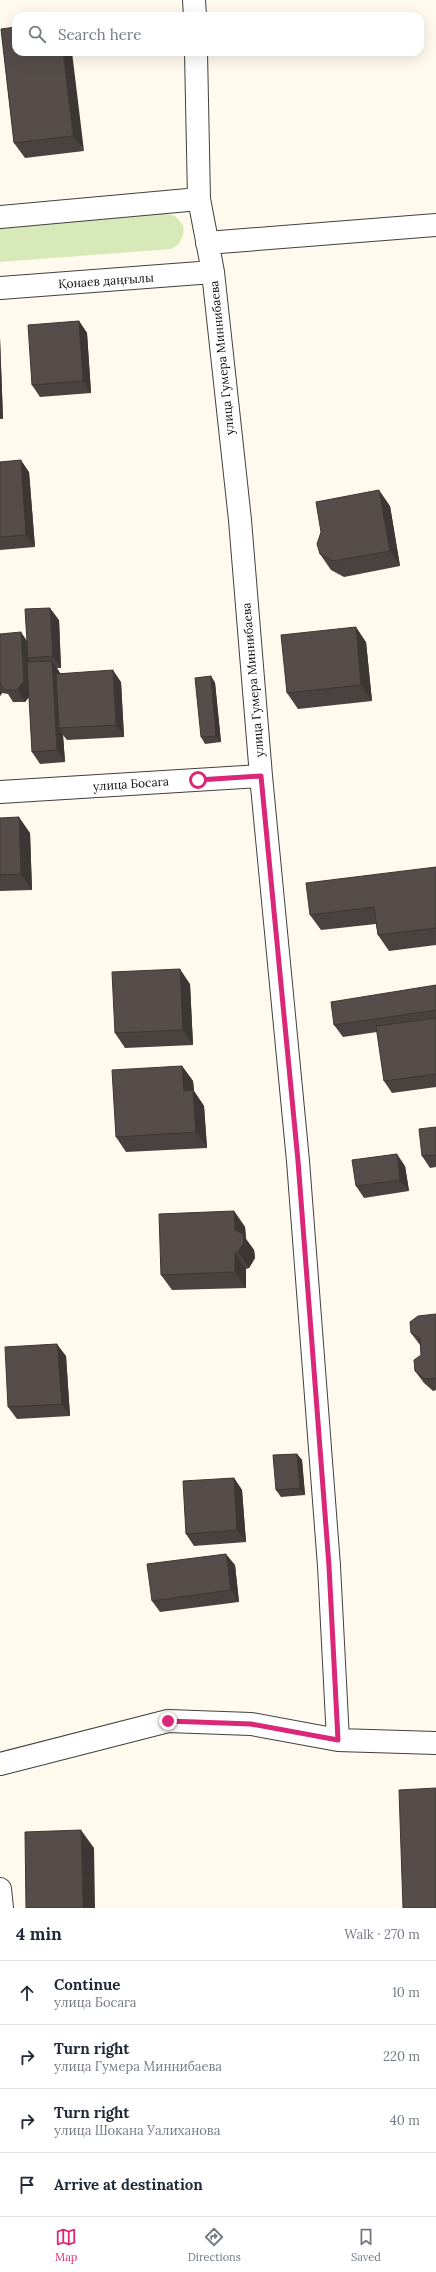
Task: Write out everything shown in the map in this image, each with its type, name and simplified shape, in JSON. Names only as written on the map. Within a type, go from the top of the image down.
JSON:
[{"type":"street","points":[[194,0],[195,12]]},
{"type":"street","name":"улица Гумера Миннибаева","points":[[196,56],[199,199],[213,272],[240,520],[261,776],[298,1161],[329,1566],[338,1740]]},
{"type":"street","points":[[0,217],[199,199]]},
{"type":"street","points":[[207,243],[436,225]]},
{"type":"street","name":"Қонаев даңғылы","points":[[0,288],[213,272]]},
{"type":"street","name":"улица Босага","points":[[0,792],[261,776]]},
{"type":"street","points":[[0,1764],[168,1721],[251,1724],[338,1740],[436,1743]]},
{"type":"street","points":[[0,1889],[2,1908]]},
{"type":"green space","points":[[164,213],[175,216],[183,225],[182,239],[171,249],[0,262],[0,225]]},
{"type":"building","points":[[12,28],[12,56],[63,56],[73,136],[14,143],[1,29]]},
{"type":"building","points":[[79,321],[83,381],[32,385],[28,325]]},
{"type":"building","points":[[21,460],[26,535],[0,537],[0,462]]},
{"type":"building","points":[[379,490],[390,551],[333,561],[320,554],[317,544],[321,532],[316,502]]},
{"type":"building","points":[[50,608],[53,656],[28,658],[25,609]]},
{"type":"building","points":[[356,627],[361,685],[287,693],[281,635]]},
{"type":"building","points":[[21,632],[24,681],[17,690],[5,690],[0,683],[0,634]]},
{"type":"building","points":[[52,661],[57,750],[32,752],[27,662]]},
{"type":"building","points":[[113,670],[116,725],[59,728],[56,674]]},
{"type":"building","points":[[211,676],[216,736],[201,737],[195,678]]},
{"type":"building","points":[[19,817],[21,874],[0,875],[0,818]]},
{"type":"building","points":[[436,867],[436,928],[378,935],[374,907],[310,915],[306,883]]},
{"type":"building","points":[[180,969],[183,1030],[115,1033],[112,972]]},
{"type":"building","points":[[436,985],[436,1010],[334,1025],[331,1002]]},
{"type":"building","points":[[436,1018],[436,1074],[384,1081],[376,1026]]},
{"type":"building","points":[[182,1066],[184,1091],[193,1090],[196,1132],[116,1137],[112,1070]]},
{"type":"building","points":[[436,1127],[436,1155],[422,1156],[419,1129]]},
{"type":"building","points":[[397,1154],[400,1180],[356,1186],[352,1160]]},
{"type":"building","points":[[234,1211],[235,1230],[243,1234],[244,1243],[238,1252],[235,1253],[235,1272],[161,1275],[159,1214]]},
{"type":"building","points":[[436,1314],[436,1378],[425,1379],[415,1371],[414,1360],[421,1355],[420,1338],[411,1333],[410,1322],[418,1316]]},
{"type":"building","points":[[57,1344],[62,1404],[8,1407],[5,1347]]},
{"type":"building","points":[[297,1454],[300,1488],[276,1490],[273,1455]]},
{"type":"building","points":[[234,1478],[237,1530],[186,1534],[183,1481]]},
{"type":"building","points":[[226,1554],[231,1590],[152,1601],[147,1564]]},
{"type":"building","points":[[436,1788],[436,1908],[403,1908],[399,1790]]},
{"type":"building","points":[[81,1830],[83,1908],[26,1908],[25,1832]]},
{"type":"route","points":[[168,1721],[251,1724],[338,1740],[329,1566],[298,1161],[261,776],[198,780]]}]
